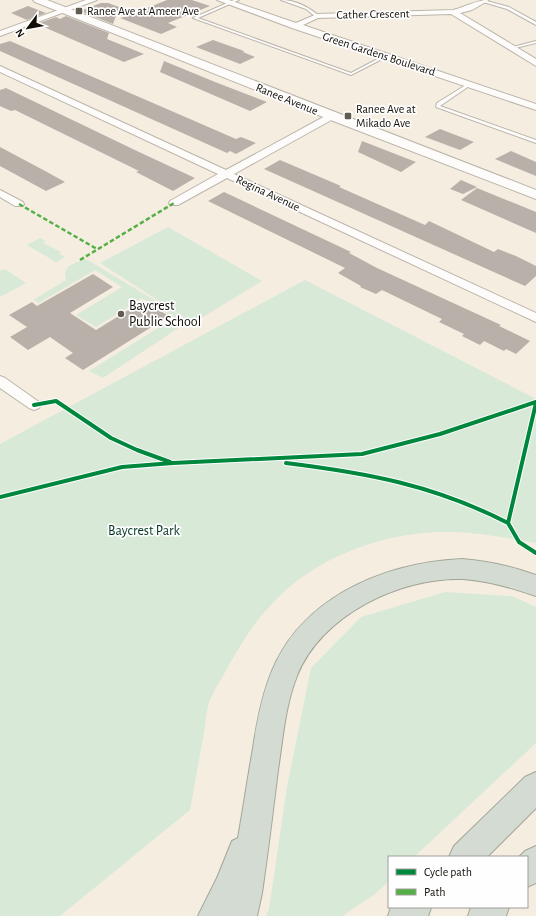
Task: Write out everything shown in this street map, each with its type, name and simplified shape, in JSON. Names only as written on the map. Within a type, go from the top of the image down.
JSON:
[{"type":"highway","points":[[241,916],[246,893],[272,713],[278,687],[291,659],[302,642],[332,613],[351,600],[393,579],[413,574],[458,568],[480,570],[536,586]]},
{"type":"highway","points":[[214,916],[229,888],[248,839],[261,785]]},
{"type":"highway","points":[[466,856],[536,787]]},
{"type":"highway","points":[[528,871],[536,862]]},
{"type":"highway","points":[[484,916],[492,908]]},
{"type":"street","name":"Ranee Avenue","points":[[38,0],[536,195]]},
{"type":"street","points":[[0,34],[93,0]]},
{"type":"street","name":"Cather Crescent","points":[[296,26],[317,16],[453,12],[469,8],[485,0]]},
{"type":"street","name":"Green Gardens Boulevard","points":[[228,1],[296,26],[536,107]]},
{"type":"street","points":[[453,12],[536,62]]},
{"type":"street","name":"Regina Avenue","points":[[0,69],[536,318]]},
{"type":"street","points":[[525,103],[536,100]]},
{"type":"street","points":[[174,203],[332,116]]},
{"type":"street","points":[[0,193],[19,204]]},
{"type":"street","points":[[0,380],[34,405]]},
{"type":"lane","points":[[283,0],[307,8],[317,16]]},
{"type":"lane","points":[[306,0],[307,8]]},
{"type":"lane","points":[[485,0],[508,8],[536,24]]},
{"type":"lane","points":[[228,1],[195,18],[351,74],[386,56]]},
{"type":"lane","points":[[512,48],[536,42]]},
{"type":"lane","points":[[470,84],[438,106],[536,142]]},
{"type":"green space","points":[[168,227],[262,281],[193,323],[100,263]]},
{"type":"green space","points":[[40,238],[46,241],[43,243],[61,252],[59,254],[65,257],[56,262],[27,245]]},
{"type":"green space","points":[[86,259],[189,321],[103,378],[89,371],[174,318],[142,298],[96,327],[76,315],[122,287],[95,270],[39,303],[33,300],[66,280],[65,275],[67,268]]},
{"type":"green space","points":[[5,269],[26,283],[0,297],[0,271]]},
{"type":"green space","name":"Baycrest Park","points":[[305,280],[536,399],[536,543],[471,533],[425,533],[400,536],[352,550],[307,574],[287,589],[258,620],[238,649],[210,700],[190,810],[60,916],[0,916],[0,444]]},
{"type":"green space","points":[[445,592],[512,596],[536,607],[536,743],[415,856],[388,856],[388,882],[374,895],[342,916],[266,916],[269,909],[287,787],[311,668],[361,617]]},
{"type":"building","points":[[167,0],[192,0],[210,6],[168,23],[177,27],[161,34],[120,18],[124,17],[127,8],[137,12]]},
{"type":"building","points":[[101,3],[108,3],[119,7],[113,24],[80,11]]},
{"type":"building","points":[[28,6],[46,13],[27,20],[11,13]]},
{"type":"building","points":[[66,16],[109,33],[107,39],[144,54],[124,62],[37,24],[56,17],[60,19]]},
{"type":"building","points":[[213,40],[244,51],[243,52],[255,57],[240,64],[196,47]]},
{"type":"building","points":[[10,41],[236,139],[241,137],[256,143],[236,154],[230,151],[227,153],[0,51],[0,44]]},
{"type":"building","points":[[164,61],[267,102],[250,111],[160,72]]},
{"type":"building","points":[[6,88],[195,178],[173,191],[136,172],[139,171],[15,110],[11,111],[0,106],[0,90]]},
{"type":"building","points":[[440,129],[474,142],[460,150],[425,137]]},
{"type":"building","points":[[362,141],[416,162],[401,172],[358,152]]},
{"type":"building","points":[[0,147],[65,182],[46,191],[0,166]]},
{"type":"building","points":[[511,151],[536,162],[536,176],[495,159]]},
{"type":"building","points":[[280,160],[341,186],[339,187],[425,225],[429,221],[494,252],[498,249],[516,256],[536,266],[536,276],[525,286],[264,169]]},
{"type":"building","points":[[461,180],[477,187],[463,194],[450,189]]},
{"type":"building","points":[[477,188],[536,212],[536,233],[461,200]]},
{"type":"building","points":[[224,192],[351,252],[349,253],[377,268],[501,325],[499,326],[530,341],[516,354],[506,349],[504,351],[484,341],[480,345],[462,336],[464,334],[439,322],[442,319],[382,290],[376,294],[360,287],[361,286],[338,273],[345,268],[208,201]]},
{"type":"building","points":[[93,274],[113,287],[70,313],[96,330],[143,301],[169,316],[83,370],[65,358],[73,353],[50,337],[28,350],[10,337],[27,327],[9,315],[32,302],[37,306]]},
{"type":"marked path","points":[[80,260],[174,203]]},
{"type":"marked path","points":[[19,204],[97,249]]},
{"type":"cycle path","points":[[34,405],[56,401],[111,438],[137,450],[170,462]]},
{"type":"cycle path","points":[[0,497],[122,467],[173,463],[362,454],[440,434],[536,402]]},
{"type":"cycle path","points":[[536,403],[508,523],[519,542],[536,553]]},
{"type":"cycle path","points":[[286,463],[372,476],[428,489],[455,498],[508,523]]},
{"type":"place","name":"Ranee Ave at Ameer Ave","points":[[79,11]]},
{"type":"place","name":"Ranee Ave at Mikado Ave","points":[[348,116]]},
{"type":"place","name":"Baycrest Public School","points":[[121,314]]}]
